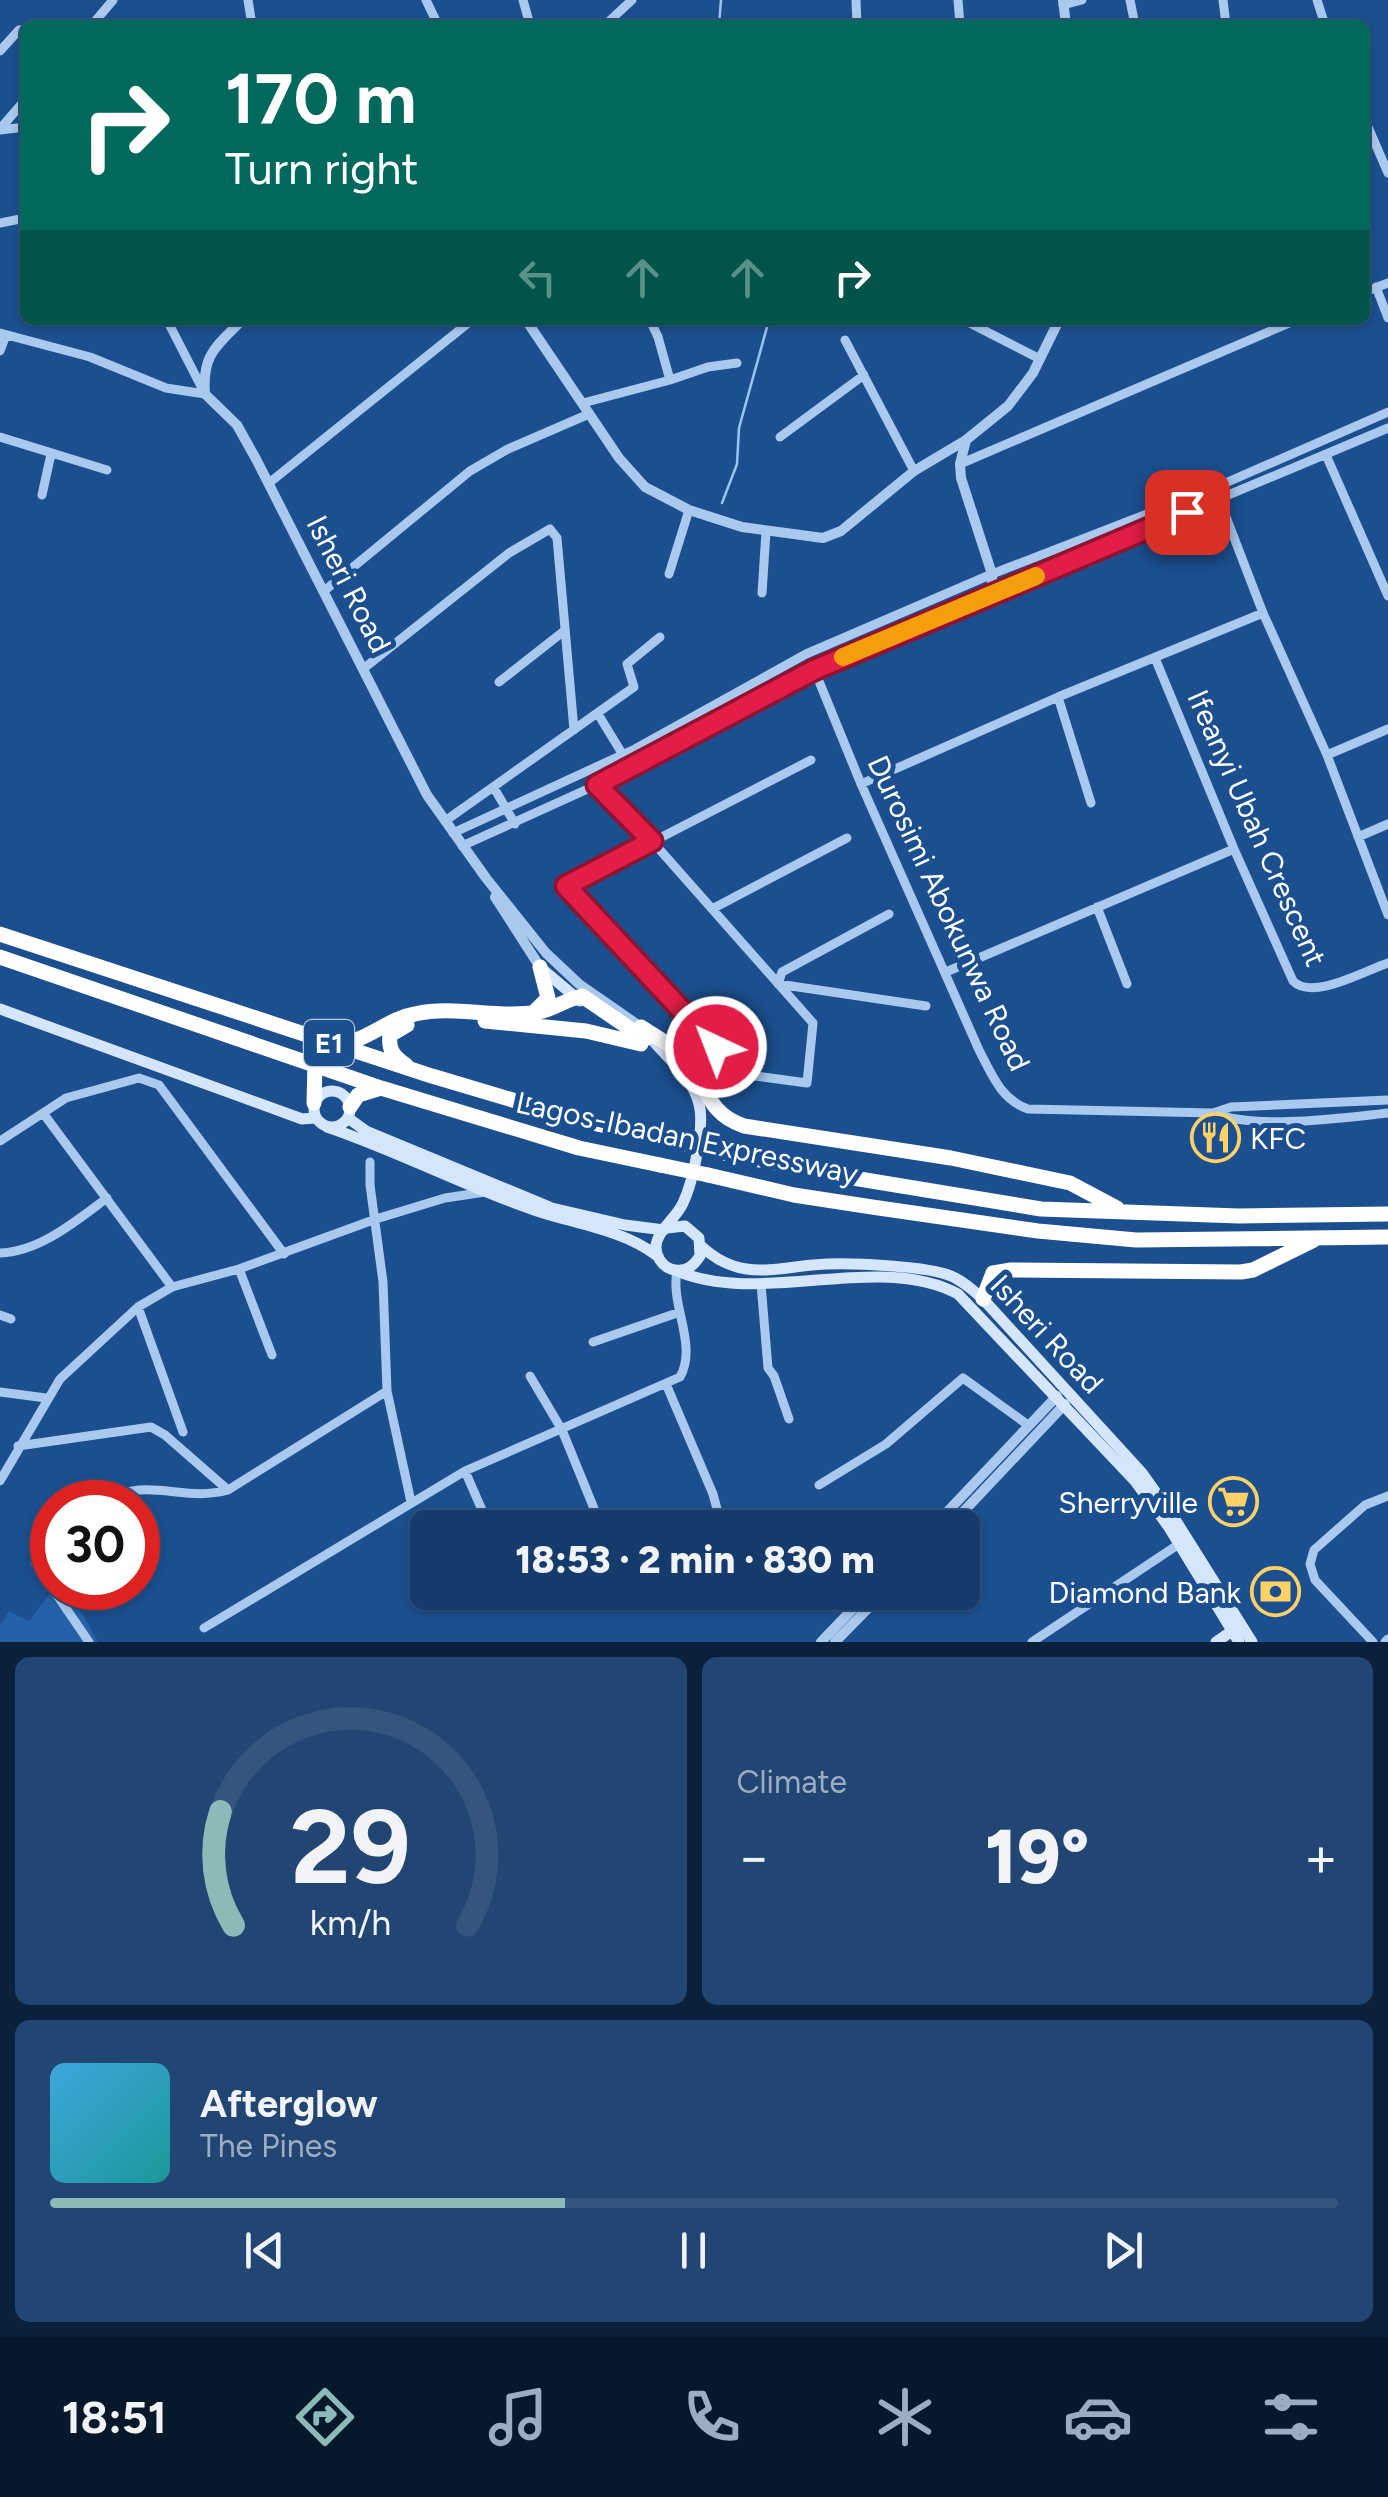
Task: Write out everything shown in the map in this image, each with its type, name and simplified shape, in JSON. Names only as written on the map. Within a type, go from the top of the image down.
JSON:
[{"type":"highway","name":"Lagos-Ibadan Expressway","points":[[0,934],[432,1076],[583,1120],[786,1167],[1042,1209],[1239,1216],[1388,1214]]},
{"type":"highway","name":"Lagos-Ibadan Expressway","points":[[0,957],[382,1088],[579,1148],[794,1195],[1136,1240],[1388,1236]]},
{"type":"highway","points":[[534,1012],[548,998],[540,967]]},
{"type":"highway","points":[[327,1043],[349,1043],[398,1018],[419,1012],[534,1012],[582,996],[660,1050]]},
{"type":"highway","points":[[432,1076],[397,1058],[391,1052],[390,1035],[418,1022],[489,1022],[641,1035],[685,1059],[715,1110],[729,1121],[951,1158],[1070,1184],[1125,1212]]},
{"type":"highway","points":[[314,1110],[315,1063]]},
{"type":"highway","points":[[349,1112],[358,1095],[382,1088]]},
{"type":"highway","points":[[983,1298],[988,1279],[1001,1272],[1242,1272],[1254,1270],[1326,1235]]},
{"type":"main road","name":"Isheri Road","points":[[540,967],[574,998],[641,1035],[660,1050],[695,1090],[700,1131],[683,1205],[655,1246],[664,1266],[722,1283],[920,1280],[945,1286],[958,1294],[1135,1481],[1236,1637]]},
{"type":"main road","points":[[0,1008],[302,1119],[314,1110],[322,1094],[333,1091],[344,1096],[349,1112],[366,1130],[552,1208],[625,1225],[665,1229],[685,1226],[693,1230]]},
{"type":"main road","name":"Isheri Road","points":[[641,1035],[688,1088],[700,1131]]},
{"type":"main road","points":[[314,1110],[327,1127],[378,1144],[487,1192],[638,1242],[656,1254]]},
{"type":"main road","points":[[327,1127],[339,1126],[349,1112]]},
{"type":"main road","points":[[677,1271],[695,1264],[701,1246],[683,1205]]},
{"type":"main road","name":"Isheri Road","points":[[701,1246],[732,1268],[828,1264],[954,1277],[983,1298],[1142,1473],[1252,1642]]},
{"type":"main road","points":[[1216,1642],[1236,1637]]},
{"type":"street","points":[[96,20],[113,0]]},
{"type":"street","points":[[610,20],[632,0]]},
{"type":"street","points":[[1063,2],[1082,0]]},
{"type":"street","points":[[0,51],[20,30]]},
{"type":"street","points":[[0,129],[20,106]]},
{"type":"street","points":[[1370,131],[1388,172]]},
{"type":"street","points":[[1370,290],[1388,283]]},
{"type":"street","points":[[1376,287],[1388,318]]},
{"type":"street","points":[[170,325],[205,394]]},
{"type":"street","points":[[205,394],[207,358],[237,325]]},
{"type":"street","points":[[269,483],[466,325]]},
{"type":"street","points":[[529,325],[634,477],[645,487],[689,510],[766,532],[823,538],[833,536],[914,471],[966,440],[1020,394],[1057,325]]},
{"type":"street","points":[[652,325],[670,380]]},
{"type":"street","points":[[974,325],[1040,360]]},
{"type":"street","points":[[960,464],[1284,325]]},
{"type":"street","points":[[0,351],[3,334],[90,357],[166,388],[205,394]]},
{"type":"street","points":[[845,340],[914,471]]},
{"type":"street","points":[[324,591],[470,471],[508,450],[586,408],[708,366],[737,363]]},
{"type":"street","points":[[780,437],[864,376]]},
{"type":"street","name":"Isheri Road","points":[[205,394],[237,425],[427,795],[546,954],[641,1035]]},
{"type":"street","points":[[462,846],[597,785],[814,670],[1217,493],[1388,412]]},
{"type":"street","points":[[453,833],[622,755],[776,670],[992,574],[1326,455],[1388,428]]},
{"type":"street","points":[[0,437],[107,470]]},
{"type":"street","points":[[966,440],[960,464],[973,520],[992,574],[992,594]]},
{"type":"street","points":[[42,496],[51,454]]},
{"type":"street","points":[[1326,455],[1388,596]]},
{"type":"street","points":[[1217,493],[1388,915]]},
{"type":"street","points":[[669,574],[689,510]]},
{"type":"street","points":[[363,669],[509,553],[550,529],[557,538],[574,730]]},
{"type":"street","points":[[762,593],[766,532]]},
{"type":"street","points":[[861,784],[1263,613]]},
{"type":"street","points":[[499,682],[564,632]]},
{"type":"street","points":[[445,821],[634,687],[627,664],[660,638]]},
{"type":"street","name":"Ifeanyi Ubah Crescent","points":[[1155,658],[1282,962],[1298,987],[1313,990],[1388,963]]},
{"type":"street","points":[[776,670],[784,685]]},
{"type":"street","name":"Durosimi Abokunwa Road","points":[[814,670],[993,1077],[1018,1106],[1213,1113],[1231,1106],[1388,1100]]},
{"type":"street","points":[[1058,697],[1091,803]]},
{"type":"street","points":[[598,714],[622,755]]},
{"type":"street","points":[[1326,755],[1388,730]]},
{"type":"street","points":[[597,785],[652,841],[812,1023],[807,1083],[741,1074],[566,886],[652,841],[811,760]]},
{"type":"street","points":[[494,788],[515,824]]},
{"type":"street","points":[[1358,837],[1388,824]]},
{"type":"street","points":[[712,909],[847,838]]},
{"type":"street","points":[[946,972],[1234,849]]},
{"type":"street","name":"Isheri Road","points":[[486,878],[505,916],[540,967]]},
{"type":"street","points":[[1097,907],[1127,984]]},
{"type":"street","points":[[778,984],[782,972],[889,914]]},
{"type":"street","points":[[778,984],[926,1006]]},
{"type":"street","points":[[0,1141],[66,1098],[138,1078],[154,1082],[284,1254]]},
{"type":"street","points":[[43,1113],[172,1287]]},
{"type":"street","points":[[1213,1113],[1233,1121],[1388,1113]]},
{"type":"street","points":[[370,1162],[383,1282],[387,1391],[411,1502]]},
{"type":"street","points":[[0,1481],[46,1398],[76,1362],[138,1307],[172,1287],[284,1254],[376,1218],[444,1198],[487,1192]]},
{"type":"street","points":[[0,1254],[22,1252],[73,1224],[107,1198]]},
{"type":"street","points":[[238,1269],[272,1355]]},
{"type":"street","points":[[204,1628],[465,1471],[680,1378],[686,1355],[674,1283],[677,1271]]},
{"type":"street","points":[[761,1284],[768,1368],[788,1420]]},
{"type":"street","points":[[138,1307],[183,1432]]},
{"type":"street","points":[[593,1342],[680,1312]]},
{"type":"street","points":[[0,1315],[11,1319]]},
{"type":"street","points":[[530,1376],[562,1430],[595,1510]]},
{"type":"street","points":[[819,1484],[886,1444],[960,1379],[968,1380],[1028,1426]]},
{"type":"street","points":[[666,1384],[717,1510]]},
{"type":"street","points":[[160,1488],[199,1496],[228,1490],[387,1391]]},
{"type":"street","points":[[0,1392],[46,1398]]},
{"type":"street","points":[[961,1510],[1028,1426],[1061,1400]]},
{"type":"street","points":[[953,1510],[1061,1400]]},
{"type":"street","points":[[18,1446],[151,1427],[166,1435],[228,1490]]},
{"type":"street","points":[[465,1471],[482,1510]]},
{"type":"street","points":[[1372,1642],[1315,1580],[1310,1564],[1314,1550],[1365,1505],[1388,1496]]},
{"type":"street","points":[[1032,1642],[1179,1544]]},
{"type":"street","points":[[67,1610],[89,1642]]},
{"type":"street","points":[[820,1642],[851,1610]]},
{"type":"street","points":[[835,1642],[866,1610]]},
{"type":"shaded area","points":[[37,1610],[79,1610],[98,1642],[0,1642],[0,1626],[9,1611],[29,1621]]},
{"type":"waterway","points":[[719,20],[721,0]]},
{"type":"waterway","points":[[722,503],[737,464],[739,428],[768,325]]},
{"type":"slow traffic","points":[[843,657],[1036,576]]},
{"type":"place","name":"KFC","points":[[1215,1138]]},
{"type":"place","name":"Sherryville","points":[[1233,1502]]},
{"type":"place","name":"Diamond Bank","points":[[1276,1592]]},
{"type":"route","points":[[716,1047],[566,886],[652,841],[597,785],[814,670],[1187,512]]}]
